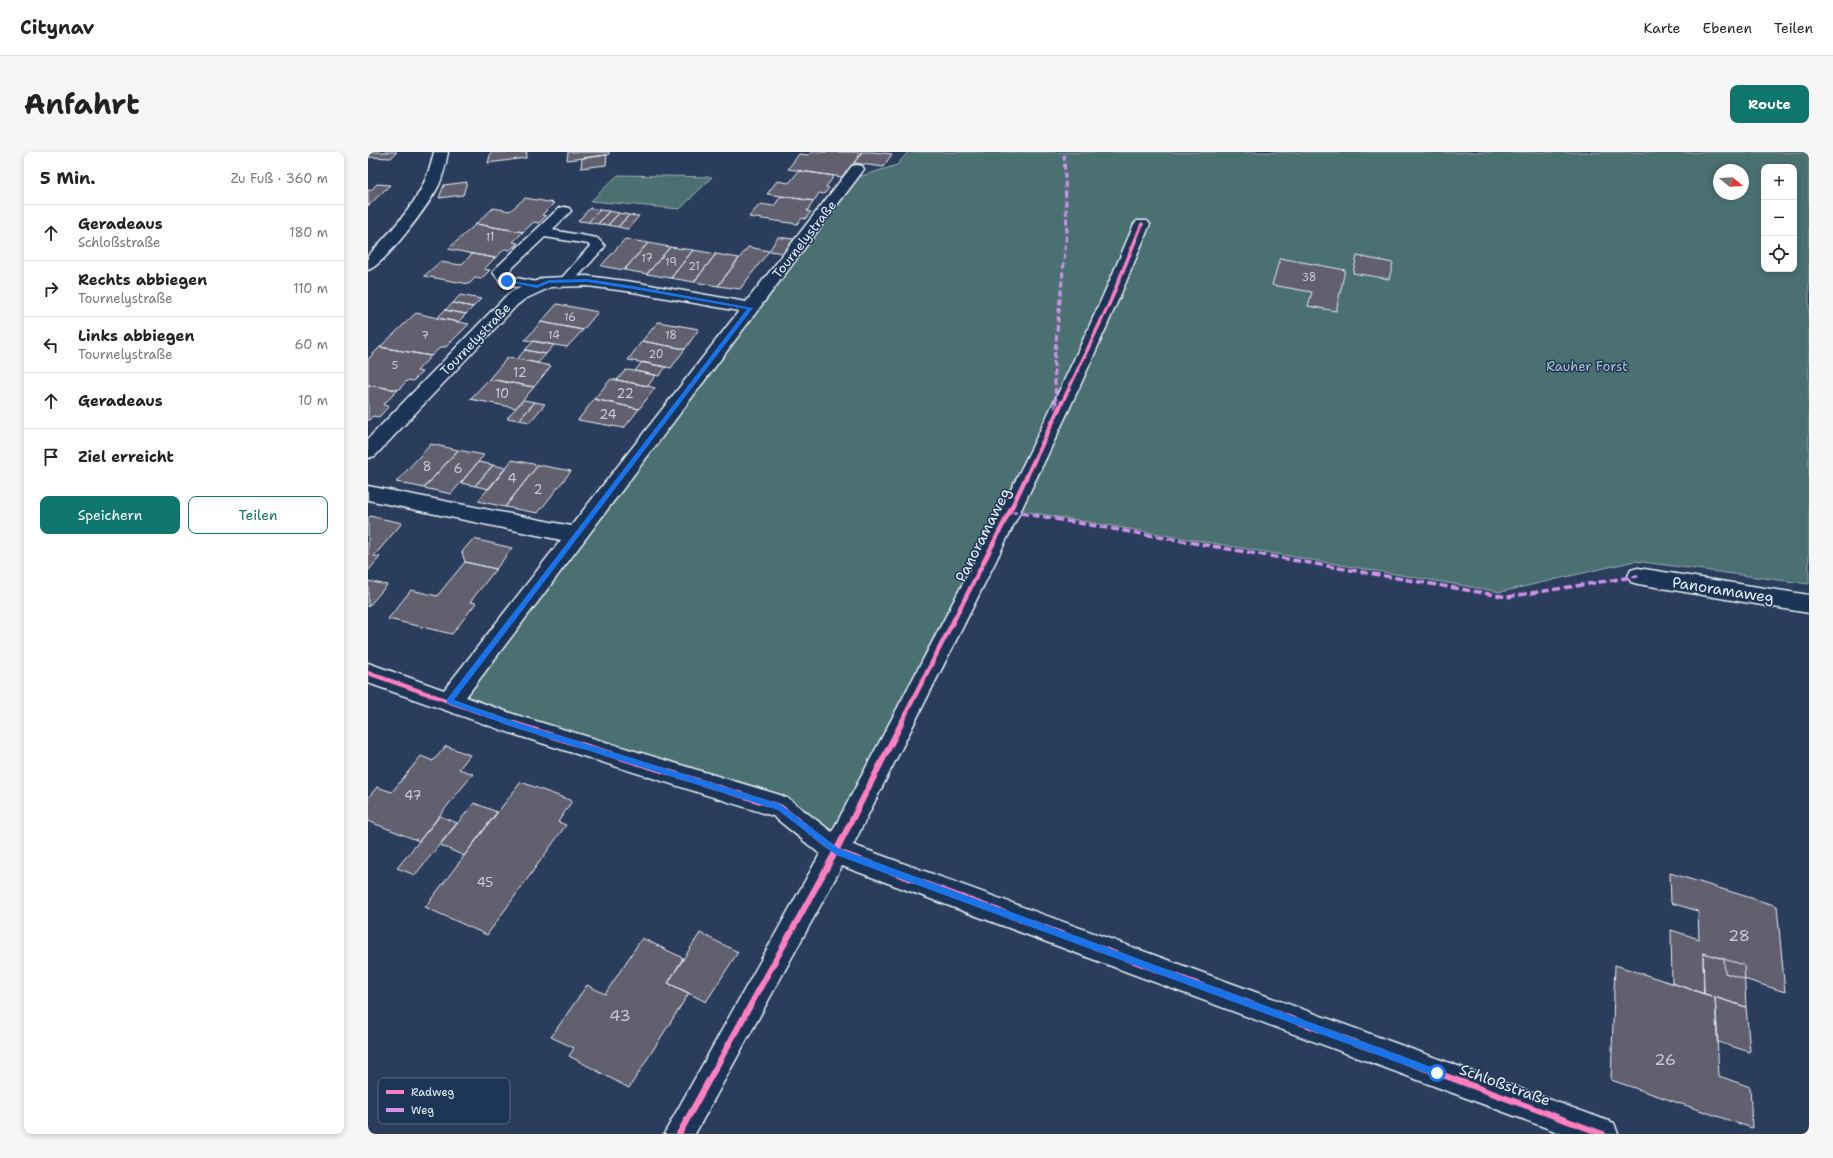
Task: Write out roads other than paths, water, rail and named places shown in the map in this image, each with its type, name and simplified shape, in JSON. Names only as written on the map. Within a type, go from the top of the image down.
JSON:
[{"type":"street","points":[[368,265],[406,223],[431,186],[440,169],[441,152]]},
{"type":"street","name":"Tournelystraße","points":[[449,701],[857,169]]},
{"type":"street","name":"Panoramaweg","points":[[679,1134],[836,851],[1010,508],[1145,230]]},
{"type":"street","name":"Tournelystraße","points":[[368,451],[511,301],[519,294],[537,286],[549,282],[587,281],[633,287],[750,308]]},
{"type":"street","points":[[368,493],[576,535]]},
{"type":"street","name":"Panoramaweg","points":[[1638,576],[1809,604]]},
{"type":"street","name":"Schloßstraße","points":[[368,674],[516,725],[780,807],[836,851],[1603,1134]]},
{"type":"lane","points":[[537,286],[507,281],[500,272],[564,211]]},
{"type":"lane","points":[[542,232],[592,241],[598,246],[566,282]]},
{"type":"park label","name":"Rauher Forst","points":[[1587,366]]}]
